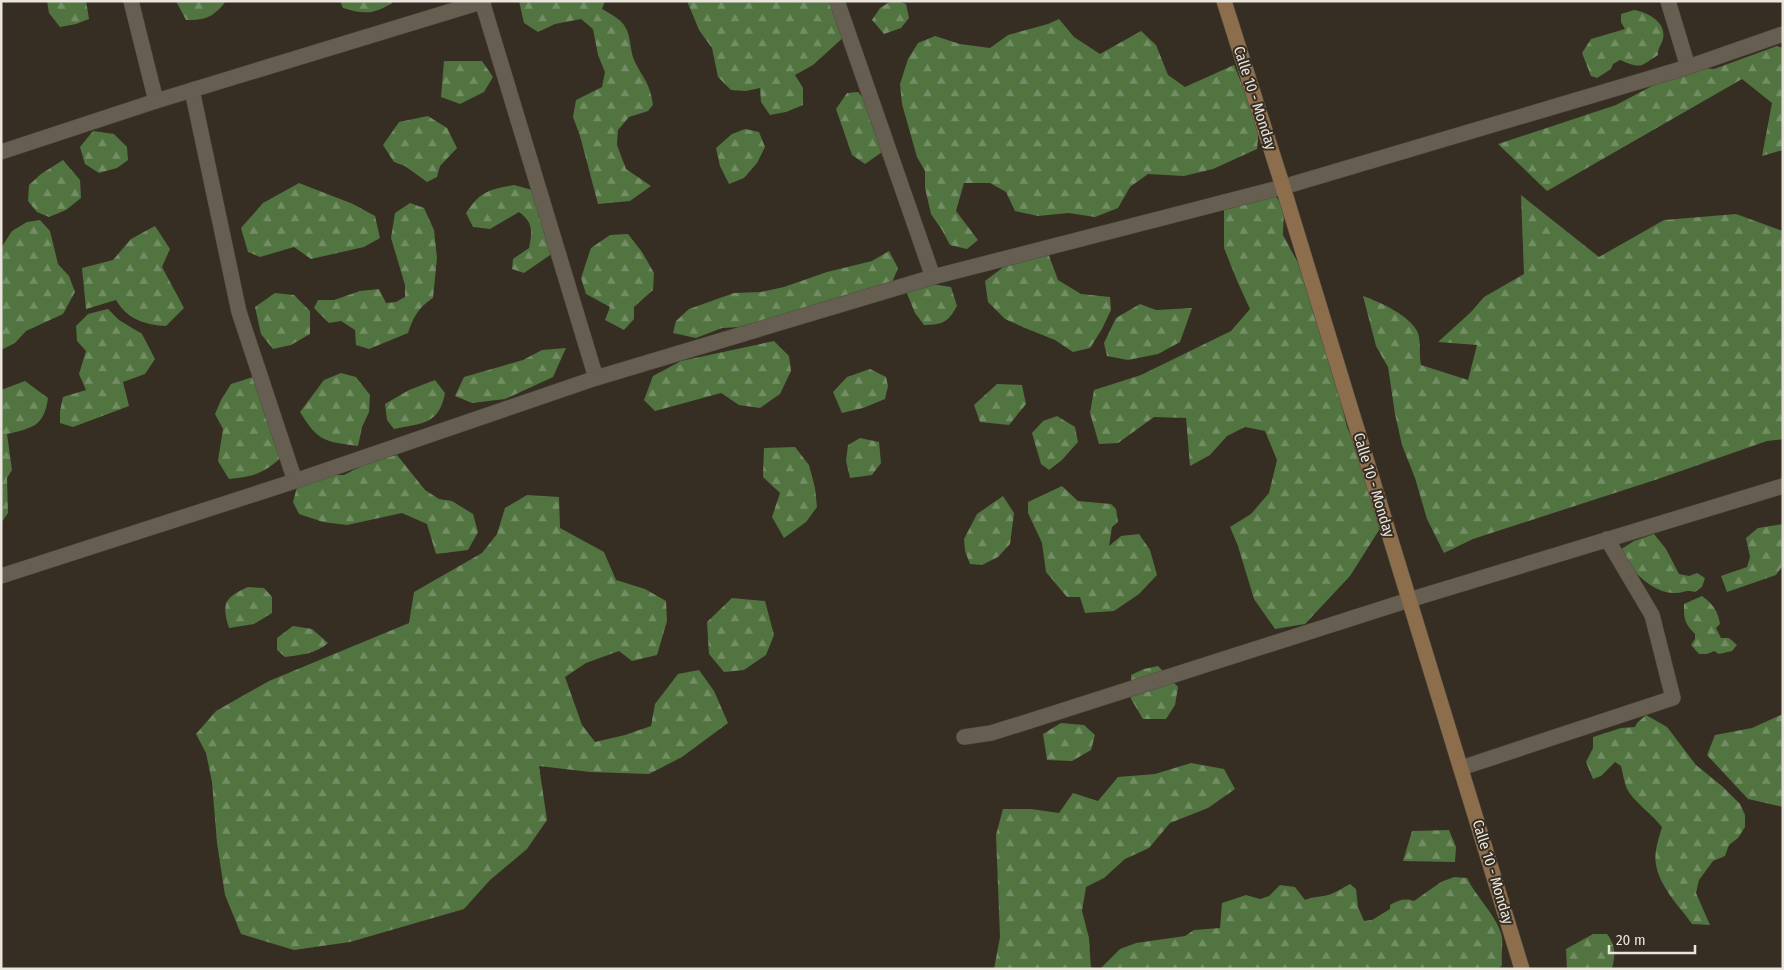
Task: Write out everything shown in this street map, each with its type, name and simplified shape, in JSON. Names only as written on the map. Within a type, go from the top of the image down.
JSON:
[{"type":"street","points":[[131,1],[156,101]]},
{"type":"street","points":[[1,152],[156,101],[483,1],[596,378]]},
{"type":"street","points":[[837,1],[933,277]]},
{"type":"street","name":"Calle 10 - Monday","points":[[1224,1],[1283,187],[1522,969]]},
{"type":"street","points":[[1668,1],[1688,66]]},
{"type":"street","points":[[1,576],[295,481],[596,378],[933,277],[1283,187],[1688,66],[1783,34]]},
{"type":"street","points":[[192,90],[239,312],[295,481]]},
{"type":"street","points":[[964,737],[992,733],[1409,600],[1783,486]]},
{"type":"street","points":[[1461,768],[1672,698],[1652,615],[1607,539]]},
{"type":"green space","points":[[47,1],[86,1],[89,19],[60,27],[49,13]]},
{"type":"green space","points":[[176,1],[226,1],[214,14],[204,18],[186,20]]},
{"type":"green space","points":[[340,1],[395,1],[376,11],[358,12],[343,8]]},
{"type":"green space","points":[[519,1],[605,1],[602,9],[619,20],[627,29],[633,57],[648,86],[653,105],[648,111],[629,117],[618,130],[617,145],[626,169],[651,186],[630,201],[598,204],[573,117],[576,100],[602,87],[605,72],[598,55],[593,29],[581,19],[555,24],[538,32],[524,23]]},
{"type":"green space","points":[[687,1],[832,1],[836,21],[846,35],[813,65],[795,75],[803,88],[803,105],[786,112],[770,115],[761,102],[760,88],[746,91],[731,90],[718,77],[712,48],[699,30]]},
{"type":"green space","points":[[891,1],[906,4],[909,18],[901,28],[884,34],[872,20],[880,8]]},
{"type":"green space","points":[[1634,10],[1645,13],[1655,19],[1662,28],[1663,39],[1658,55],[1637,66],[1620,60],[1613,64],[1611,69],[1597,78],[1591,76],[1582,53],[1591,39],[1625,29],[1621,22],[1621,14]]},
{"type":"green space","points":[[1059,19],[1074,37],[1100,54],[1141,31],[1156,45],[1168,75],[1185,87],[1234,65],[1259,126],[1257,149],[1213,169],[1184,176],[1148,174],[1130,187],[1118,208],[1095,217],[1069,213],[1038,216],[1015,211],[1006,192],[990,183],[964,183],[956,211],[978,240],[967,249],[950,245],[931,214],[925,188],[925,171],[917,157],[902,104],[900,84],[908,59],[918,43],[935,36],[960,44],[990,48],[1008,35]]},
{"type":"green space","points":[[1777,46],[1783,48],[1783,150],[1762,156],[1772,103],[1742,79],[1547,191],[1498,144],[1616,105],[1688,67],[1714,69]]},
{"type":"green space","points":[[444,61],[482,61],[493,77],[484,92],[460,104],[441,97]]},
{"type":"green space","points":[[858,92],[868,103],[885,150],[865,164],[852,155],[836,109],[847,93]]},
{"type":"green space","points":[[428,116],[447,128],[457,148],[440,166],[437,177],[427,182],[405,166],[394,162],[383,145],[399,122]]},
{"type":"green space","points":[[745,129],[759,132],[765,147],[757,163],[744,178],[729,184],[720,166],[716,148],[732,134]]},
{"type":"green space","points":[[93,131],[114,134],[127,147],[128,160],[117,168],[99,173],[85,164],[80,147]]},
{"type":"green space","points":[[63,160],[80,180],[81,198],[66,210],[49,217],[37,212],[28,201],[29,185],[41,174]]},
{"type":"green space","points":[[299,183],[353,204],[375,216],[380,238],[364,247],[311,259],[294,247],[260,257],[248,252],[241,228],[263,203]]},
{"type":"green space","points":[[514,185],[536,191],[556,251],[524,273],[512,269],[513,259],[529,248],[531,228],[524,216],[519,212],[490,229],[473,227],[466,213],[476,200],[491,190]]},
{"type":"green space","points":[[1270,189],[1284,207],[1283,235],[1305,276],[1331,359],[1347,427],[1374,491],[1379,530],[1350,576],[1305,624],[1275,629],[1254,599],[1238,546],[1230,527],[1251,514],[1269,493],[1277,460],[1265,431],[1245,427],[1227,436],[1210,455],[1190,466],[1186,418],[1154,417],[1118,443],[1099,444],[1090,413],[1094,390],[1141,375],[1231,331],[1250,309],[1224,248],[1224,206]]},
{"type":"green space","points":[[1521,195],[1599,257],[1664,220],[1736,214],[1783,231],[1783,439],[1767,441],[1658,479],[1473,539],[1444,553],[1427,519],[1415,478],[1402,445],[1388,367],[1376,346],[1363,296],[1394,310],[1409,321],[1418,333],[1421,365],[1468,380],[1477,345],[1438,342],[1471,312],[1484,297],[1524,274]]},
{"type":"green space","points":[[410,203],[424,208],[434,230],[437,258],[433,298],[417,313],[408,333],[369,349],[356,345],[355,330],[341,321],[329,323],[314,308],[318,300],[334,300],[360,291],[379,289],[386,303],[396,302],[405,297],[405,285],[391,238],[395,213]]},
{"type":"green space","points":[[40,220],[50,231],[58,264],[69,276],[75,292],[63,314],[26,331],[15,343],[1,350],[1,248],[12,231],[27,222]]},
{"type":"green space","points":[[155,226],[170,249],[162,267],[184,308],[166,326],[137,320],[120,307],[116,300],[86,309],[82,268],[113,260],[131,239]]},
{"type":"green space","points":[[628,234],[642,252],[654,273],[653,290],[634,307],[634,319],[624,330],[605,320],[610,307],[586,294],[581,278],[591,248],[610,235]]},
{"type":"green space","points":[[889,251],[898,268],[891,285],[739,327],[722,328],[696,338],[673,333],[676,321],[689,309],[734,293],[761,292],[784,287],[827,272],[872,261]]},
{"type":"green space","points":[[1048,253],[1058,280],[1081,294],[1110,297],[1111,310],[1090,348],[1073,352],[1055,340],[1005,319],[988,302],[985,281],[1010,262]]},
{"type":"green space","points":[[932,284],[951,287],[957,306],[951,316],[944,322],[924,325],[915,313],[906,291]]},
{"type":"green space","points":[[275,293],[294,295],[310,311],[310,334],[291,345],[273,349],[261,334],[255,307]]},
{"type":"green space","points":[[1140,304],[1156,310],[1192,308],[1180,342],[1158,354],[1128,360],[1107,356],[1104,343],[1116,318]]},
{"type":"green space","points":[[108,309],[119,320],[142,334],[155,359],[145,374],[123,382],[129,406],[73,427],[60,423],[63,397],[86,390],[79,374],[86,351],[77,341],[76,326],[88,314]]},
{"type":"green space","points":[[774,341],[789,356],[791,371],[780,394],[760,408],[739,405],[721,393],[655,411],[644,400],[653,376],[681,361]]},
{"type":"green space","points":[[566,348],[553,377],[505,399],[472,403],[455,396],[464,377],[523,360],[542,350]]},
{"type":"green space","points":[[870,369],[886,377],[888,386],[885,399],[863,408],[842,413],[833,392],[847,377]]},
{"type":"green space","points":[[341,373],[356,377],[370,395],[369,412],[362,427],[358,446],[324,439],[312,430],[300,412],[324,380]]},
{"type":"green space","points":[[253,377],[282,457],[258,473],[229,479],[218,461],[223,429],[215,414],[231,384]]},
{"type":"green space","points":[[435,380],[445,393],[434,417],[428,421],[394,429],[387,420],[385,404],[409,390]]},
{"type":"green space","points":[[25,381],[48,398],[40,421],[30,428],[7,434],[12,470],[7,478],[8,513],[1,523],[1,390]]},
{"type":"green space","points":[[997,384],[1022,385],[1026,404],[1009,425],[980,422],[974,405]]},
{"type":"green space","points":[[1057,416],[1075,427],[1078,442],[1062,460],[1049,470],[1041,464],[1032,433],[1043,421]]},
{"type":"green space","points":[[860,438],[879,442],[881,463],[872,475],[850,478],[846,461],[848,445]]},
{"type":"green space","points":[[795,447],[809,465],[815,488],[817,507],[806,522],[784,538],[772,517],[780,493],[763,477],[764,448]]},
{"type":"green space","points":[[397,455],[425,490],[439,499],[452,501],[473,514],[478,532],[468,550],[436,554],[427,524],[402,513],[347,525],[323,522],[299,514],[293,502],[297,487],[323,475],[344,475],[374,460]]},
{"type":"green space","points":[[1062,486],[1078,501],[1111,504],[1116,509],[1118,522],[1112,527],[1109,546],[1121,536],[1139,534],[1150,550],[1157,575],[1139,594],[1114,611],[1085,613],[1080,597],[1067,597],[1046,572],[1042,543],[1028,513],[1028,502]]},
{"type":"green space","points":[[527,495],[559,497],[560,528],[604,552],[616,580],[645,589],[666,601],[667,621],[657,655],[632,661],[619,651],[586,663],[565,677],[582,725],[595,742],[625,735],[651,726],[655,704],[678,674],[699,670],[714,691],[728,723],[682,757],[649,774],[590,772],[539,766],[547,820],[527,849],[490,880],[464,909],[350,942],[294,950],[241,934],[225,895],[217,843],[212,782],[206,753],[196,734],[216,711],[269,681],[409,623],[414,592],[482,553],[497,534],[505,508]]},
{"type":"green space","points":[[1003,496],[1014,513],[1010,544],[998,557],[982,565],[970,564],[965,551],[964,539],[977,514]]},
{"type":"green space","points":[[1783,524],[1783,565],[1776,575],[1727,592],[1721,576],[1747,567],[1750,557],[1746,538],[1758,528]]},
{"type":"green space","points":[[1654,534],[1666,549],[1679,574],[1689,576],[1697,573],[1705,578],[1702,587],[1695,592],[1669,593],[1649,584],[1629,565],[1615,567],[1612,555],[1634,541]]},
{"type":"green space","points":[[248,587],[264,588],[272,597],[272,613],[254,624],[229,628],[225,612],[227,602],[234,594]]},
{"type":"green space","points":[[1702,596],[1712,605],[1718,615],[1720,624],[1716,628],[1721,638],[1729,638],[1737,645],[1732,651],[1719,654],[1714,651],[1707,654],[1699,654],[1691,645],[1695,639],[1695,634],[1685,620],[1684,604]]},
{"type":"green space","points":[[732,598],[765,601],[774,635],[766,655],[744,670],[724,672],[709,654],[707,622]]},
{"type":"green space","points":[[293,626],[312,629],[328,643],[313,652],[285,657],[277,650],[277,638]]},
{"type":"green space","points":[[1158,666],[1178,687],[1175,705],[1166,719],[1143,719],[1131,699],[1131,675],[1144,669]]},
{"type":"green space","points":[[1783,714],[1783,807],[1748,799],[1707,755],[1715,735],[1752,728]]},
{"type":"green space","points":[[1646,715],[1667,727],[1696,765],[1740,804],[1745,815],[1745,827],[1738,838],[1729,845],[1725,856],[1713,861],[1699,880],[1696,893],[1710,925],[1692,924],[1666,890],[1657,871],[1655,861],[1656,847],[1662,827],[1630,794],[1625,784],[1621,766],[1615,762],[1601,776],[1593,779],[1586,762],[1593,748],[1593,737],[1621,728],[1635,727]]},
{"type":"green space","points":[[1061,723],[1084,725],[1095,735],[1091,750],[1072,761],[1047,760],[1043,734]]},
{"type":"green space","points":[[1191,763],[1224,769],[1235,789],[1208,808],[1170,823],[1149,848],[1125,859],[1104,878],[1086,887],[1082,911],[1089,938],[1091,969],[994,969],[1000,937],[996,835],[1003,809],[1031,809],[1059,813],[1073,793],[1098,801],[1118,777],[1155,774]]},
{"type":"green space","points":[[1449,830],[1456,847],[1455,862],[1403,861],[1412,831]]},
{"type":"green space","points":[[1454,877],[1467,878],[1500,930],[1502,937],[1502,965],[1499,969],[1100,969],[1120,949],[1136,943],[1185,936],[1194,930],[1220,928],[1222,903],[1246,895],[1260,899],[1269,896],[1280,885],[1295,887],[1305,900],[1331,894],[1350,884],[1356,889],[1358,907],[1364,921],[1372,920],[1390,909],[1390,905],[1396,902],[1414,901],[1441,882]]},
{"type":"green space","points":[[1593,934],[1607,934],[1610,938],[1614,950],[1612,968],[1567,969],[1566,949]]}]
